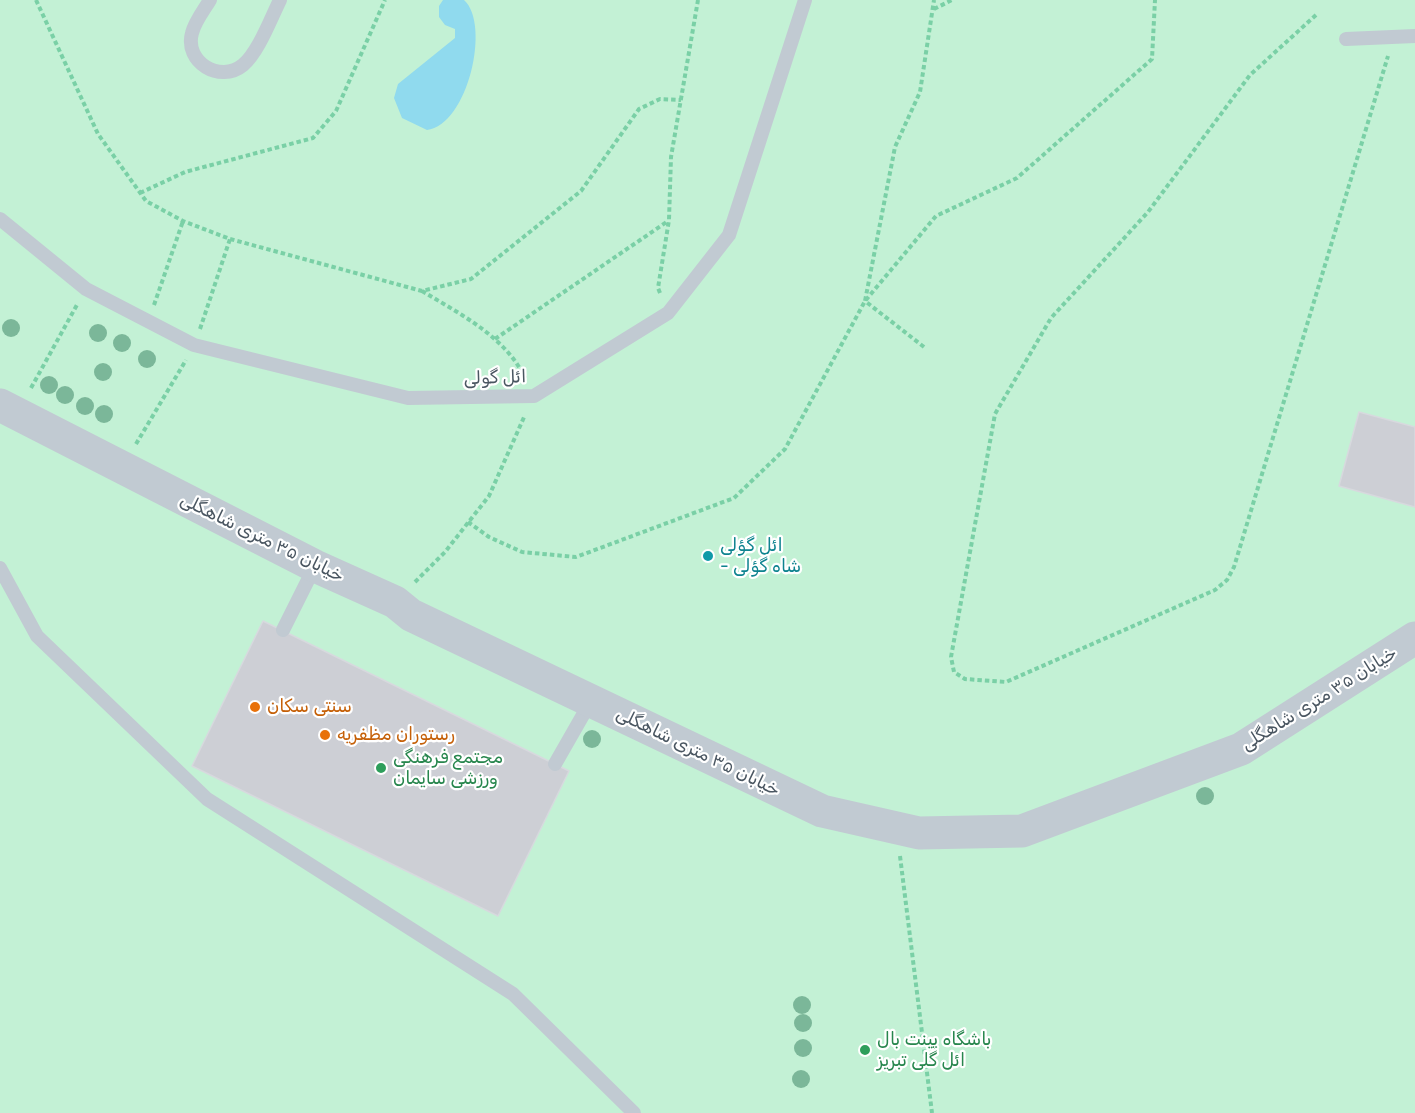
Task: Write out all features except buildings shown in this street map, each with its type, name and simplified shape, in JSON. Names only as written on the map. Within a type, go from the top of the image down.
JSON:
[{"type":"street","name":"خیابان ۳۵ متری شاهگلی","points":[[8,410],[315,566],[395,602],[411,615],[822,811],[919,833],[1022,831],[1241,749],[1415,638]]},
{"type":"lane","points":[[210,0],[192,33],[191,43],[199,62],[217,72],[227,73],[245,64],[280,0]]},
{"type":"lane","name":"ائل گولی","points":[[0,219],[86,290],[194,345],[408,398],[534,396],[668,313],[729,235],[805,0]]},
{"type":"lane","points":[[1346,39],[1415,36]]},
{"type":"lane","points":[[283,630],[315,566]]},
{"type":"lane","points":[[0,568],[37,636],[207,799],[513,994],[634,1113]]},
{"type":"lane","points":[[555,764],[591,700]]},
{"type":"path","points":[[36,0],[98,134],[146,201],[183,221],[231,239],[422,291],[495,339],[516,359],[534,396],[489,496],[445,552],[395,602]]},
{"type":"path","points":[[140,193],[185,172],[313,138],[336,111],[385,0]]},
{"type":"path","points":[[668,313],[658,288],[669,220],[671,157],[698,0]]},
{"type":"path","points":[[865,301],[895,147],[920,92],[934,0]]},
{"type":"path","points":[[933,9],[952,0]]},
{"type":"path","points":[[468,522],[489,537],[522,552],[576,556],[734,498],[785,449],[865,301],[936,216],[1017,178],[1152,59],[1155,0]]},
{"type":"path","points":[[1316,15],[1250,75],[1148,212],[1051,318],[994,414],[951,657],[954,672],[965,678],[1006,682],[1215,590],[1227,580],[1234,567],[1389,52]]},
{"type":"path","points":[[422,291],[471,279],[581,191],[639,109],[660,99],[681,100]]},
{"type":"path","points":[[495,339],[669,220]]},
{"type":"path","points":[[148,321],[183,221]]},
{"type":"path","points":[[121,467],[194,345],[231,239]]},
{"type":"path","points":[[8,410],[86,290]]},
{"type":"path","points":[[865,301],[924,347]]},
{"type":"path","points":[[896,828],[932,1113]]},
{"type":"green space","name":"ائل گؤلی - شاه گؤلی","points":[[0,0],[1415,0],[1415,1113],[0,1113]]},
{"type":"water","points":[[443,0],[464,0],[472,12],[475,50],[464,93],[454,111],[441,124],[427,130],[402,118],[394,98],[398,84],[455,38],[455,29],[445,25],[439,17],[439,6]]},
{"type":"place","name":"ائل گؤلی - شاه گؤلی","points":[[708,556]]},
{"type":"place","name":"سنتی سکان","points":[[255,707]]},
{"type":"place","name":"رستوران مظفریه","points":[[325,735]]},
{"type":"place","name":"مجتمع فرهنگی ورزشی سایمان","points":[[381,768]]},
{"type":"place","name":"باشگاه پینت بال ائل گلی تبریز","points":[[865,1050]]}]
